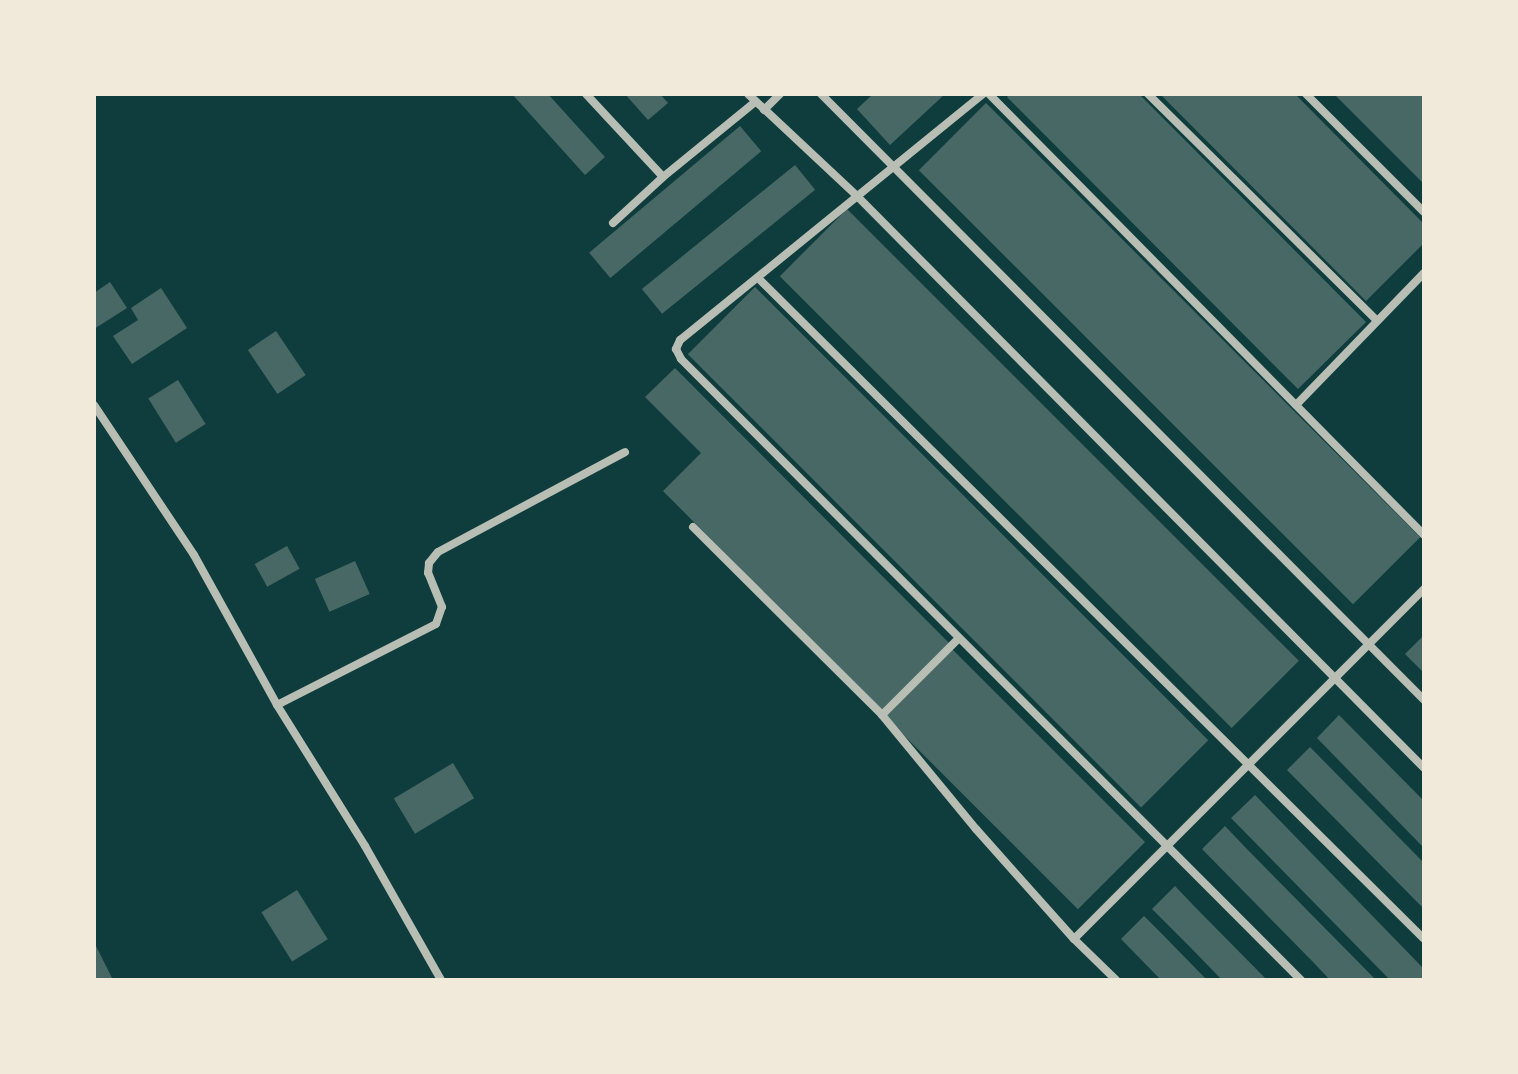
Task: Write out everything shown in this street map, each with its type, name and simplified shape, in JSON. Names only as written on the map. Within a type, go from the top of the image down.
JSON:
[{"type":"street","points":[[586,94],[663,177]]},
{"type":"street","points":[[748,94],[860,194],[1424,768]]},
{"type":"street","points":[[764,110],[780,94]]},
{"type":"street","points":[[821,94],[1424,700]]},
{"type":"street","points":[[983,94],[680,340],[676,349],[681,359],[958,639],[1301,980]]},
{"type":"street","points":[[989,94],[1424,535]]},
{"type":"street","points":[[1148,94],[1377,321]]},
{"type":"street","points":[[1306,94],[1424,212]]},
{"type":"street","points":[[613,223],[663,177],[755,102]]},
{"type":"street","points":[[1296,405],[1424,273]]},
{"type":"street","points":[[758,278],[1424,939]]},
{"type":"street","points":[[94,405],[194,555],[277,705],[365,846],[441,980]]},
{"type":"street","points":[[277,705],[436,624],[442,607],[428,573],[429,563],[438,552],[625,452]]},
{"type":"street","points":[[693,527],[882,715],[976,829],[1074,939],[1116,980]]},
{"type":"street","points":[[1074,939],[1424,589]]},
{"type":"street","points":[[882,715],[958,639]]},
{"type":"building","points":[[512,94],[548,94],[605,157],[585,175]]},
{"type":"building","points":[[625,94],[660,94],[668,103],[648,120]]},
{"type":"building","points":[[873,94],[945,94],[890,145],[857,109]]},
{"type":"building","points":[[1010,94],[1139,94],[1366,322],[1298,389],[1007,97]]},
{"type":"building","points":[[1160,94],[1295,94],[1424,224],[1424,243],[1366,301]]},
{"type":"building","points":[[1334,94],[1424,94],[1424,184]]},
{"type":"building","points":[[986,103],[1420,537],[1353,604],[919,170]]},
{"type":"building","points":[[740,126],[761,151],[610,278],[589,253]]},
{"type":"building","points":[[795,165],[815,190],[662,314],[642,289]]},
{"type":"building","points":[[847,209],[1299,661],[1232,728],[780,276]]},
{"type":"building","points":[[110,282],[127,308],[94,329],[94,293]]},
{"type":"building","points":[[755,287],[1208,740],[1141,807],[688,354]]},
{"type":"building","points":[[161,288],[187,328],[132,364],[113,336],[138,320],[131,308]]},
{"type":"building","points":[[276,331],[306,375],[277,394],[248,350]]},
{"type":"building","points":[[675,368],[950,644],[882,711],[663,491],[701,453],[645,397]]},
{"type":"building","points":[[178,380],[206,424],[176,443],[148,399]]},
{"type":"building","points":[[287,546],[300,569],[267,587],[255,564]]},
{"type":"building","points":[[355,561],[370,594],[329,612],[315,579]]},
{"type":"building","points":[[1424,635],[1424,673],[1405,654]]},
{"type":"building","points":[[952,649],[1145,842],[1078,909],[885,716]]},
{"type":"building","points":[[1339,715],[1424,801],[1424,848],[1317,738]]},
{"type":"building","points":[[1310,747],[1424,863],[1424,909],[1287,770]]},
{"type":"building","points":[[453,763],[474,798],[415,834],[394,799]]},
{"type":"building","points":[[1255,795],[1424,969],[1424,980],[1390,980],[1231,818]]},
{"type":"building","points":[[1225,826],[1376,980],[1330,980],[1202,849]]},
{"type":"building","points":[[1175,886],[1267,980],[1222,980],[1152,909]]},
{"type":"building","points":[[297,890],[328,939],[292,961],[261,912]]},
{"type":"building","points":[[1144,916],[1207,980],[1160,979],[1121,939]]},
{"type":"building","points":[[94,942],[113,980],[94,980]]}]
